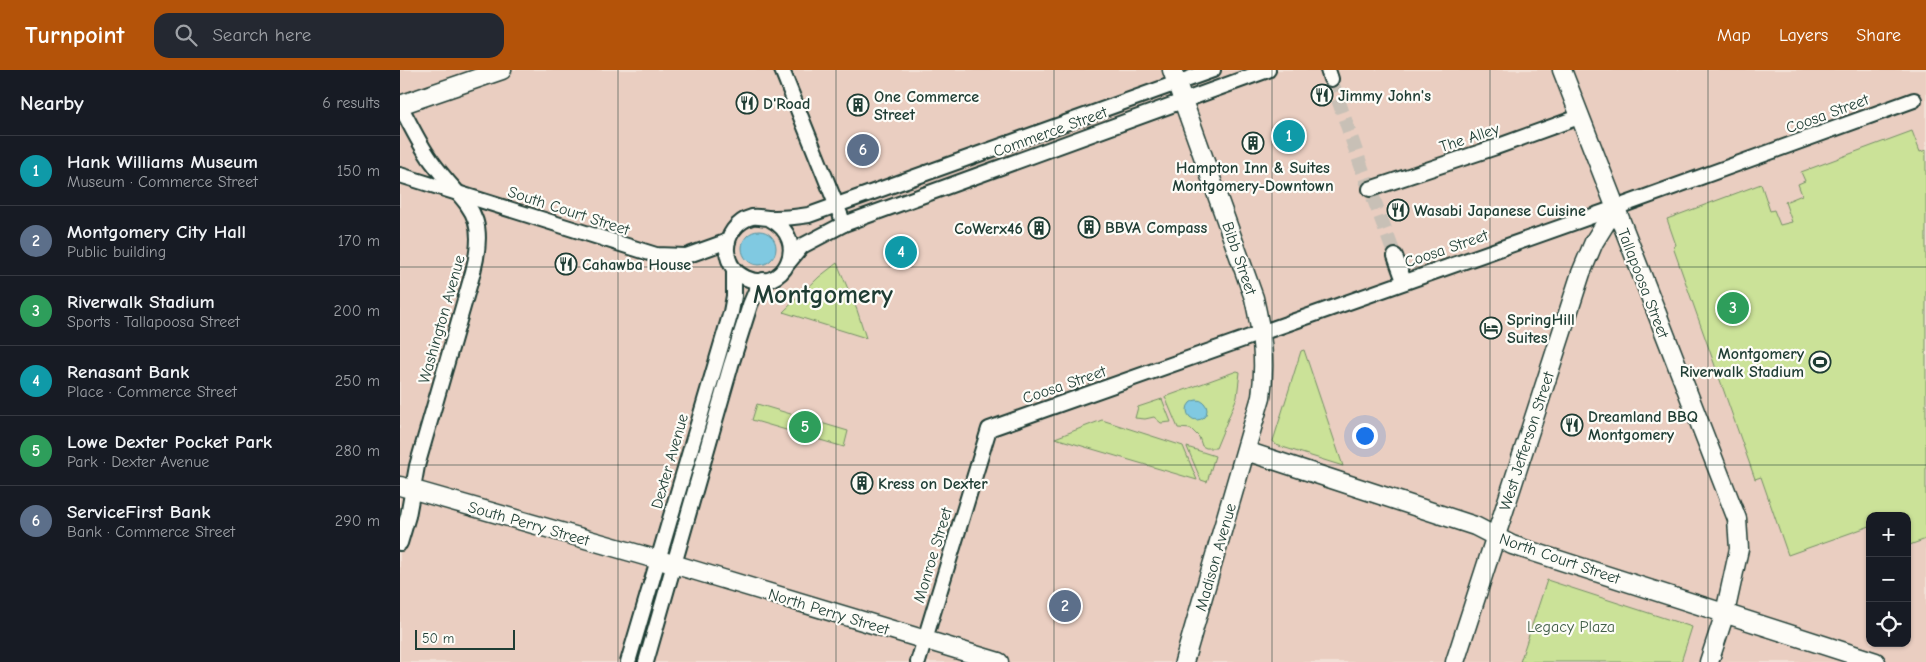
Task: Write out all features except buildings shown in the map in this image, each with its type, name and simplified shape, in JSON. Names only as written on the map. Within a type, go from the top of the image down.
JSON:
[{"type":"main road","points":[[400,106],[502,70]]},
{"type":"main road","name":"Tallapoosa Street","points":[[1562,70],[1737,519],[1739,548],[1725,613],[1709,662]]},
{"type":"main road","name":"Bibb Street","points":[[1174,76],[1254,298],[1262,334],[1265,372],[1261,397],[1246,451]]},
{"type":"main road","name":"West Jefferson Street","points":[[1455,662],[1581,273],[1594,242],[1615,208]]},
{"type":"main road","name":"North Court Street","points":[[1246,451],[1475,526],[1512,545],[1876,662]]},
{"type":"main road","name":"Madison Avenue","points":[[1184,662],[1246,451]]},
{"type":"main road","name":"South Perry Street","points":[[406,488],[666,562]]},
{"type":"main road","name":"North Perry Street","points":[[666,562],[999,662]]},
{"type":"street","points":[[782,70],[844,224]]},
{"type":"street","name":"Commerce Street","points":[[770,219],[809,215],[1174,76],[1213,70]]},
{"type":"street","name":"Commerce Street","points":[[788,263],[802,246],[844,224],[1268,70]]},
{"type":"street","name":"Coosa Street","points":[[989,429],[1262,334],[1404,281],[1615,208],[1914,100]]},
{"type":"street","name":"Washington Avenue","points":[[400,106],[431,161],[473,211],[478,229],[477,256],[417,466],[406,488],[408,516],[400,543]]},
{"type":"street","name":"The Alley","points":[[1370,190],[1579,117]]},
{"type":"street","name":"South Court Street","points":[[400,175],[656,255],[686,256],[728,241]]},
{"type":"street","points":[[752,217],[770,219],[784,229],[789,237],[791,246],[788,263],[776,276],[763,280],[750,280],[741,276],[729,261],[728,241],[737,226],[744,220],[752,217]]},
{"type":"street","points":[[1395,256],[1404,281]]},
{"type":"street","name":"Dexter Avenue","points":[[646,662],[666,562],[731,312],[734,296],[734,269]]},
{"type":"street","name":"Dexter Avenue","points":[[628,662],[666,562],[750,305],[763,280]]},
{"type":"street","name":"Monroe Street","points":[[918,662],[989,429]]},
{"type":"shaded area","points":[[400,70],[1926,70],[1926,662],[400,662]]},
{"type":"green space","name":"Montgomery Riverwalk Stadium","points":[[1912,131],[1920,152],[1926,150],[1926,539],[1911,545],[1911,512],[1866,512],[1866,527],[1788,555],[1761,477],[1755,479],[1673,247],[1676,245],[1667,219],[1761,184],[1770,211],[1774,210],[1780,225],[1792,222],[1785,202],[1802,195],[1798,184],[1805,181],[1801,172]]},
{"type":"green space","points":[[837,263],[857,310],[866,338],[783,312],[819,277]]},
{"type":"green space","points":[[1304,350],[1343,466],[1276,445],[1273,441],[1301,351]]},
{"type":"green space","points":[[1237,371],[1240,372],[1237,397],[1216,448],[1206,448],[1202,446],[1199,437],[1191,429],[1178,428],[1165,397]]},
{"type":"green space","points":[[1162,399],[1171,422],[1161,423],[1154,417],[1145,419],[1135,418],[1138,407]]},
{"type":"green space","points":[[757,404],[848,431],[844,447],[752,420]]},
{"type":"green space","points":[[1102,420],[1183,446],[1197,480],[1055,438]]},
{"type":"green space","points":[[1187,447],[1215,456],[1207,482],[1201,480]]},
{"type":"green space","name":"Legacy Plaza","points":[[1547,580],[1692,627],[1681,662],[1520,662]]},
{"type":"water","points":[[759,231],[771,236],[776,248],[771,260],[759,265],[747,260],[742,248],[747,236]]},
{"type":"water","points":[[1197,400],[1204,403],[1207,410],[1204,417],[1197,420],[1190,417],[1187,410],[1190,403]]},
{"type":"tunnel","points":[[1331,79],[1367,183]]},
{"type":"tunnel","points":[[1373,197],[1395,256]]},
{"type":"place","name":"Jimmy John's","points":[[1322,95]]},
{"type":"place","name":"D'Road","points":[[747,103]]},
{"type":"place","name":"One Commerce Street","points":[[858,105]]},
{"type":"place","name":"Hank Williams Museum","points":[[1289,136]]},
{"type":"place","name":"Hampton Inn & Suites Montgomery-Downtown","points":[[1253,143]]},
{"type":"place","name":"ServiceFirst Bank","points":[[863,150]]},
{"type":"place","name":"Wasabi Japanese Cuisine","points":[[1398,210]]},
{"type":"place","name":"BBVA Compass","points":[[1089,227]]},
{"type":"place","name":"CoWerx46","points":[[1039,228]]},
{"type":"place","name":"Renasant Bank","points":[[901,252]]},
{"type":"place","name":"Cahawba House","points":[[566,264]]},
{"type":"place","name":"Riverwalk Stadium","points":[[1733,308]]},
{"type":"place","name":"SpringHill Suites","points":[[1491,328]]},
{"type":"place","name":"Montgomery Riverwalk Stadium","points":[[1820,362]]},
{"type":"place","name":"Dreamland BBQ Montgomery","points":[[1572,425]]},
{"type":"place","name":"Lowe Dexter Pocket Park","points":[[805,427]]},
{"type":"place","name":"Kress on Dexter","points":[[862,483]]},
{"type":"place","name":"Montgomery City Hall","points":[[1065,606]]},
{"type":"district","name":"Montgomery","points":[[823,294]]}]
